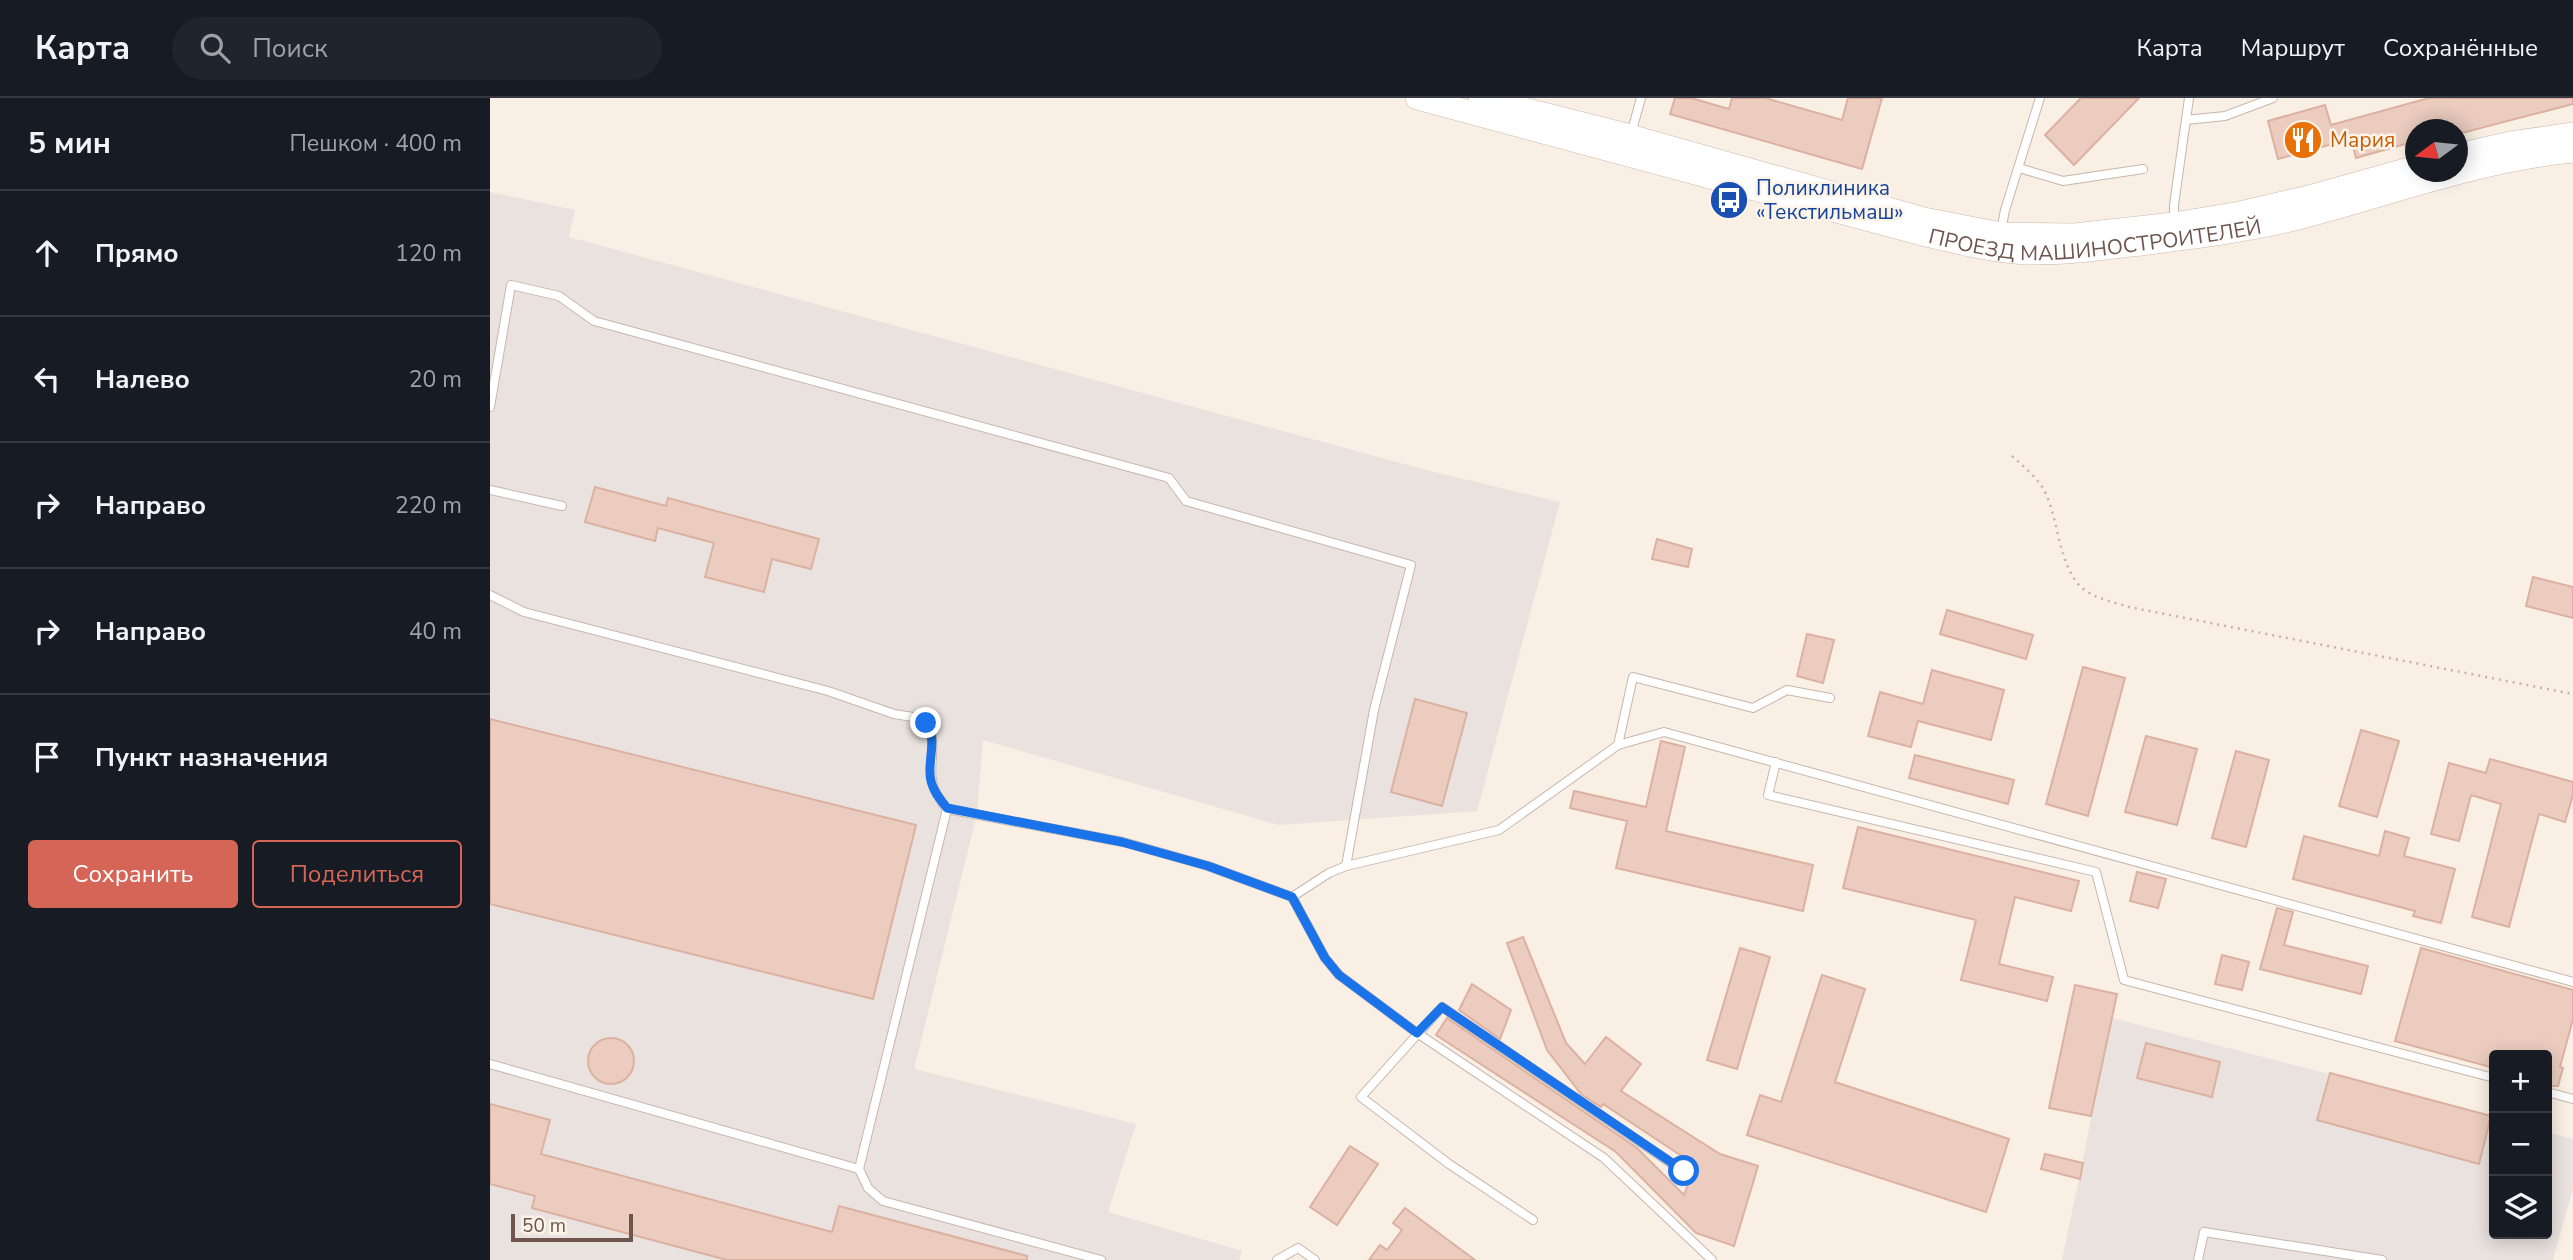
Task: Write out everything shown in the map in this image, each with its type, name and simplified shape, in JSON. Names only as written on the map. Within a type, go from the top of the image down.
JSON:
[{"type":"main road","name":"ПРОЕЗД МАШИНОСТРОИТЕЛЕЙ","points":[[1418,98],[1627,145],[1924,219],[2001,234],[2074,235],[2175,224],[2309,197],[2405,170]]},
{"type":"main road","name":"ПРОЕЗД МАШИНОСТРОИТЕЛЕЙ","points":[[1480,98],[1922,234],[1978,247],[2025,253],[2112,247],[2212,235],[2288,220],[2475,169],[2546,153],[2573,151]]},
{"type":"main road","points":[[2468,153],[2521,141],[2573,134]]},
{"type":"lane","points":[[1627,145],[1641,98]]},
{"type":"lane","points":[[2001,234],[2005,210],[2040,98]]},
{"type":"lane","points":[[2175,224],[2174,205],[2189,98]]},
{"type":"lane","points":[[2186,120],[2225,116],[2273,98]]},
{"type":"lane","points":[[2019,168],[2063,181],[2143,169]]},
{"type":"lane","points":[[490,407],[511,285],[559,296],[594,321],[1169,478],[1186,500],[1411,565],[1374,710],[1346,866]]},
{"type":"lane","points":[[490,490],[562,506]]},
{"type":"lane","points":[[490,595],[524,612],[828,691],[894,714],[919,718],[932,731],[931,783],[947,808],[1122,842],[1208,866],[1292,897],[1325,958],[1339,975],[1417,1033],[1604,1158],[1712,1260]]},
{"type":"lane","points":[[1618,745],[1633,677],[1753,708],[1787,690],[1830,698]]},
{"type":"lane","points":[[1292,897],[1329,873],[1346,866],[1499,830],[1618,745],[1664,732],[2573,982]]},
{"type":"lane","points":[[1776,762],[1768,795],[2096,872],[2124,981],[2489,1077]]},
{"type":"lane","points":[[947,808],[859,1169],[868,1188],[883,1201],[1101,1260]]},
{"type":"lane","points":[[1534,1220],[1449,1164],[1361,1097],[1442,1007],[1684,1171]]},
{"type":"lane","points":[[490,1064],[859,1169]]},
{"type":"lane","points":[[2552,1093],[2573,1099]]},
{"type":"lane","points":[[2198,1260],[2204,1232],[2382,1260]]},
{"type":"lane","points":[[1277,1260],[1298,1248],[1315,1260]]},
{"type":"path","points":[[2012,456],[2031,473],[2045,493],[2070,570],[2079,585],[2090,594],[2129,607],[2573,695]]},
{"type":"shaded area","points":[[490,192],[575,210],[569,237],[1426,470],[1560,502],[1477,811],[1279,825],[983,740],[977,814],[914,1069],[1136,1124],[1108,1212],[1242,1251],[1239,1260],[490,1260]]},
{"type":"shaded area","points":[[2112,1018],[2489,1116],[2489,1239],[2552,1239],[2552,1133],[2573,1139],[2573,1188],[2553,1260],[2062,1260]]},
{"type":"building","points":[[1675,98],[1691,98],[1729,109],[1732,98],[1765,98],[1842,120],[1848,98],[1882,98],[1862,169],[1670,114]]},
{"type":"building","points":[[2081,98],[2139,98],[2074,165],[2045,135]]},
{"type":"building","points":[[2429,98],[2573,98],[2573,104],[2468,131],[2468,119],[2405,119],[2405,144],[2356,158],[2351,139],[2278,159],[2268,121],[2325,105],[2331,125]]},
{"type":"building","points":[[595,487],[666,506],[668,498],[819,539],[811,569],[772,559],[764,592],[705,577],[714,543],[658,528],[655,541],[585,522]]},
{"type":"building","points":[[1657,539],[1692,549],[1688,567],[1652,559]]},
{"type":"building","points":[[2533,577],[2573,587],[2573,618],[2526,606]]},
{"type":"building","points":[[1947,610],[2033,635],[2026,659],[1940,634]]},
{"type":"building","points":[[1807,634],[1834,640],[1823,683],[1797,676]]},
{"type":"building","points":[[2083,667],[2125,678],[2088,816],[2046,804]]},
{"type":"building","points":[[1932,670],[2004,690],[1991,740],[1918,721],[1911,747],[1868,736],[1880,692],[1923,704]]},
{"type":"building","points":[[1415,699],[1467,713],[1442,806],[1391,792]]},
{"type":"building","points":[[490,719],[916,825],[873,999],[490,904]]},
{"type":"building","points":[[2361,730],[2399,741],[2377,817],[2339,806]]},
{"type":"building","points":[[2146,736],[2197,749],[2177,825],[2125,812]]},
{"type":"building","points":[[1661,741],[1685,747],[1666,831],[1813,865],[1803,911],[1616,868],[1627,821],[1570,808],[1574,791],[1646,807]]},
{"type":"building","points":[[2236,751],[2269,760],[2246,847],[2212,838]]},
{"type":"building","points":[[1915,755],[2014,780],[2008,804],[1909,778]]},
{"type":"building","points":[[2490,759],[2573,782],[2573,795],[2565,822],[2539,814],[2509,927],[2472,917],[2501,804],[2471,795],[2459,841],[2431,834],[2449,763],[2486,773]]},
{"type":"building","points":[[1858,827],[2079,881],[2071,911],[2015,897],[1999,964],[2053,977],[2047,1001],[1961,980],[1976,920],[1843,888]]},
{"type":"building","points":[[2385,831],[2409,838],[2404,856],[2455,869],[2441,923],[2413,916],[2415,911],[2293,879],[2304,836],[2379,856]]},
{"type":"building","points":[[2137,872],[2166,879],[2158,908],[2130,901]]},
{"type":"building","points":[[2277,908],[2293,912],[2284,945],[2368,966],[2361,994],[2260,969]]},
{"type":"building","points":[[1523,937],[1566,1043],[1585,1064],[1606,1037],[1641,1064],[1621,1091],[1720,1154],[1758,1166],[1734,1246],[1696,1233],[1616,1152],[1436,1035],[1447,1018],[1637,1148],[1684,1195],[1695,1165],[1603,1104],[1601,1107],[1581,1094],[1547,1050],[1507,943]]},
{"type":"building","points":[[1740,948],[1770,957],[1737,1069],[1707,1060]]},
{"type":"building","points":[[2421,948],[2573,990],[2573,1019],[2560,1067],[2563,1068],[2558,1086],[2552,1086],[2552,1050],[2489,1050],[2489,1067],[2395,1041]]},
{"type":"building","points":[[2222,955],[2249,962],[2242,990],[2215,984]]},
{"type":"building","points":[[1822,975],[1865,989],[1835,1082],[2009,1139],[1986,1212],[1747,1135],[1760,1095],[1781,1102]]},
{"type":"building","points":[[1472,984],[1511,1010],[1500,1039],[1459,1010]]},
{"type":"building","points":[[2075,985],[2117,994],[2091,1116],[2049,1108]]},
{"type":"building","points":[[611,1038],[627,1045],[634,1061],[627,1077],[611,1084],[595,1077],[588,1061],[595,1045]]},
{"type":"building","points":[[2146,1043],[2220,1062],[2212,1097],[2137,1078]]},
{"type":"building","points":[[2330,1073],[2489,1115],[2479,1164],[2317,1120]]},
{"type":"building","points":[[490,1104],[550,1120],[541,1154],[832,1232],[839,1206],[1027,1256],[1027,1260],[727,1260],[532,1208],[535,1196],[490,1184]]},
{"type":"building","points":[[1350,1146],[1378,1164],[1337,1225],[1310,1207]]},
{"type":"building","points":[[2045,1154],[2083,1163],[2080,1179],[2041,1169]]},
{"type":"building","points":[[1405,1208],[1475,1260],[1369,1260],[1380,1245],[1387,1250],[1402,1230],[1393,1223]]},
{"type":"place","name":"Мария","points":[[2303,140]]},
{"type":"place","name":"Поликлиника «Текстильмаш»","points":[[1729,200]]},
{"type":"route","points":[[926,723],[932,731],[933,740],[931,783],[947,808],[1122,842],[1208,866],[1292,897],[1325,958],[1339,975],[1417,1033],[1442,1007],[1684,1171]]}]
